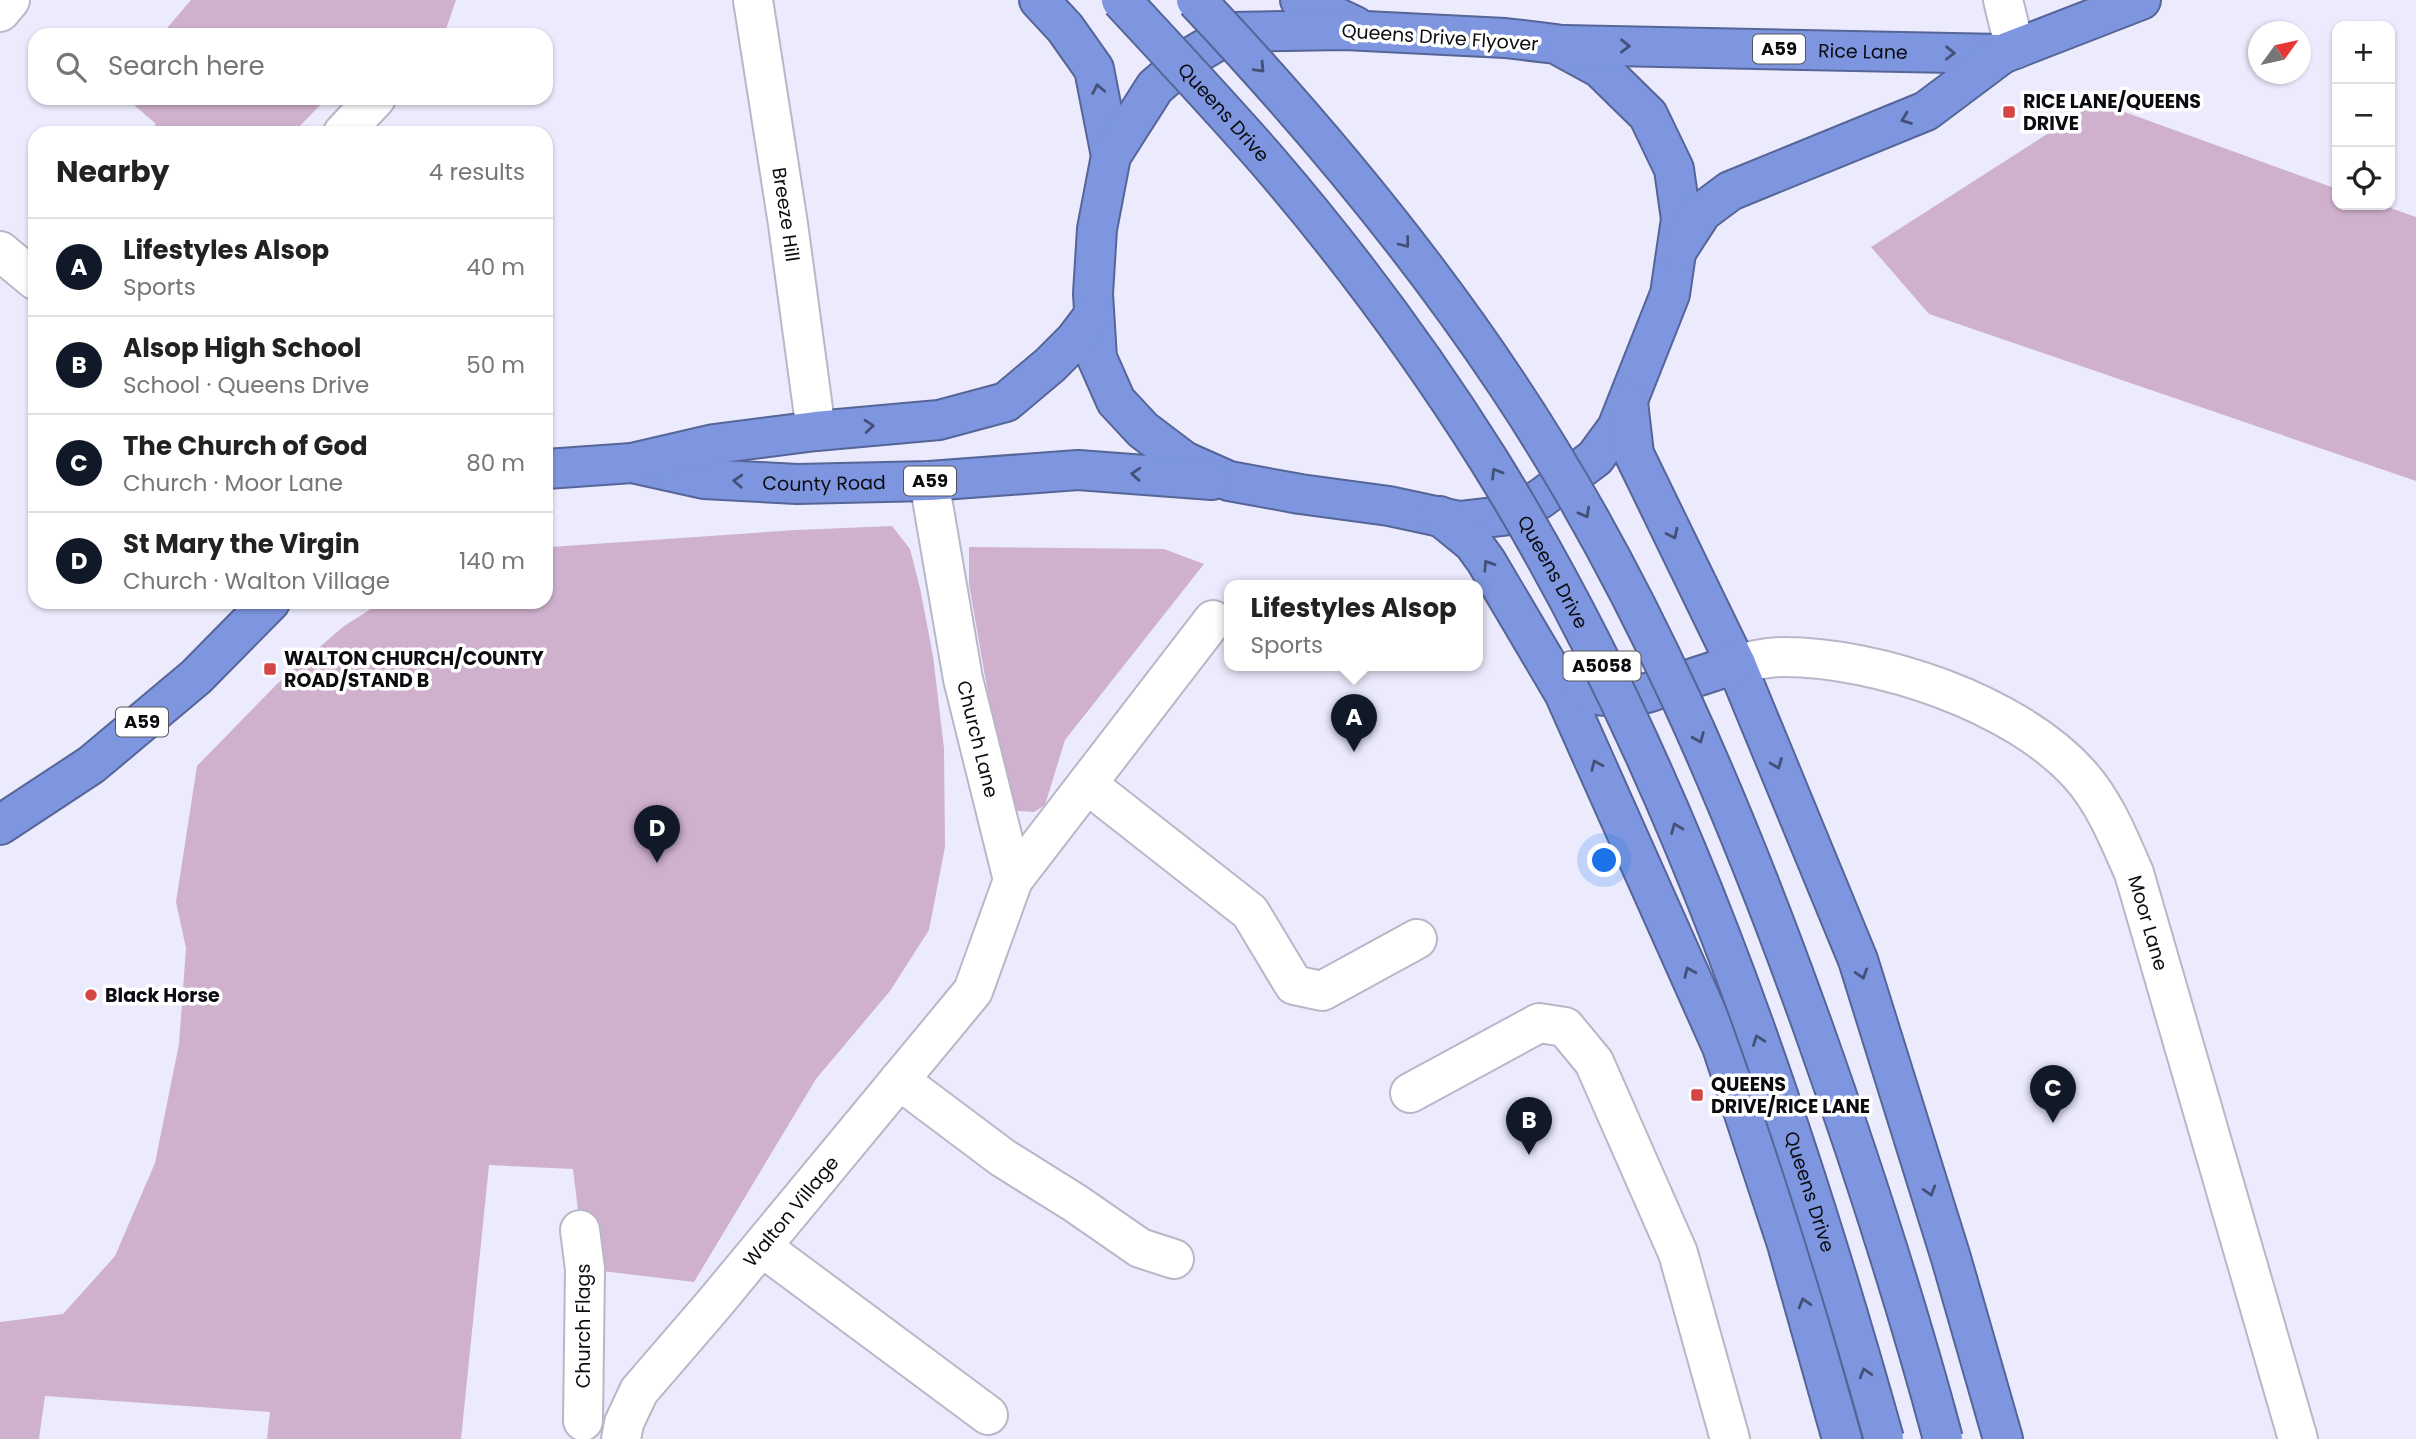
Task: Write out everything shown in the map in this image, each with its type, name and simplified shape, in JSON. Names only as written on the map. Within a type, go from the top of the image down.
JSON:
[{"type":"highway","points":[[1039,0],[1065,28],[1094,69],[1111,156]]},
{"type":"highway","name":"Queens Drive","points":[[1121,0],[1266,159],[1332,239],[1411,345],[1479,446],[1549,563],[1606,674],[1667,804],[1731,967],[1788,1123],[1844,1298],[1884,1439]]},
{"type":"highway","name":"A5058","points":[[1196,0],[1270,78],[1374,202],[1438,285],[1508,385],[1576,496],[1641,612],[1742,840],[1797,984],[1860,1160],[1923,1364],[1943,1439]]},
{"type":"highway","points":[[1300,0],[1365,31]]},
{"type":"highway","name":"Rice Lane","points":[[1678,248],[1702,212],[1730,191],[1926,111],[2009,52],[2141,0]]},
{"type":"highway","name":"Queens Drive Flyover","points":[[1365,31],[1505,38],[1556,44],[1600,68],[1648,115],[1674,169],[1681,219],[1670,294],[1617,428],[1595,458],[1540,499],[1511,514],[1459,521],[1229,481],[1184,461],[1143,430],[1116,401],[1097,358],[1093,295],[1097,229],[1111,156],[1155,87],[1189,58],[1233,32],[1365,31]]},
{"type":"highway","name":"Rice Lane","points":[[1556,44],[2009,52]]},
{"type":"highway","name":"County Road","points":[[553,469],[632,463],[715,444],[816,431],[939,420],[1006,402],[1050,365],[1094,316]]},
{"type":"highway","points":[[1628,402],[1634,454],[1736,664],[1858,960],[1951,1258],[2003,1439]]},
{"type":"highway","name":"County Road","points":[[632,463],[704,479],[797,484],[929,481],[1078,470],[1229,481]]},
{"type":"highway","points":[[1440,516],[1473,543],[1486,561],[1564,692],[1722,1047],[1787,1244],[1842,1439]]},
{"type":"highway","name":"A59","points":[[0,825],[91,765],[196,677],[263,609]]},
{"type":"highway","points":[[1564,692],[1606,695],[1647,693],[1736,664]]},
{"type":"street","points":[[0,12],[10,0]]},
{"type":"street","name":"Breeze Hill","points":[[753,0],[788,224],[816,431]]},
{"type":"street","points":[[2003,0],[2009,52]]},
{"type":"street","points":[[350,126],[369,105]]},
{"type":"street","name":"Church Lane","points":[[929,481],[963,679],[1013,880]]},
{"type":"street","points":[[1013,880],[1213,620]]},
{"type":"street","name":"Moor Lane","points":[[1736,664],[1782,657],[1819,659],[1858,664],[1939,688],[2018,726],[2046,744],[2080,775],[2112,821],[2134,873],[2298,1439]]},
{"type":"street","points":[[1087,784],[1250,912],[1294,985],[1322,991],[1417,939]]},
{"type":"street","name":"Walton Village","points":[[628,1437],[624,1423],[639,1391],[762,1247],[973,991],[1013,880]]},
{"type":"street","points":[[1410,1093],[1539,1023],[1565,1027],[1594,1062],[1678,1253],[1730,1439]]},
{"type":"street","points":[[899,1080],[1003,1158],[1140,1248],[1174,1259]]},
{"type":"street","name":"Church Flags","points":[[580,1230],[585,1269],[583,1421]]},
{"type":"street","points":[[762,1247],[988,1415]]},
{"type":"shaded area","points":[[191,0],[456,0],[446,28],[167,28]]},
{"type":"shaded area","points":[[2097,102],[2332,187],[2332,210],[2395,210],[2416,217],[2416,481],[1929,314],[1871,247]]},
{"type":"shaded area","points":[[134,105],[320,105],[300,126],[154,126],[156,124]]},
{"type":"shaded area","points":[[892,526],[910,549],[933,656],[944,748],[945,847],[929,930],[890,991],[816,1079],[694,1282],[585,1269],[573,1169],[489,1165],[461,1439],[267,1439],[270,1412],[45,1396],[39,1439],[0,1439],[0,1322],[63,1314],[115,1256],[155,1163],[179,1044],[186,948],[176,902],[197,766],[277,684],[344,626],[371,609],[553,609],[553,547]]},
{"type":"shaded area","points":[[969,547],[1164,549],[1204,564],[1065,740],[1045,805],[1034,812],[1018,811],[1007,803],[969,584]]},
{"type":"place","name":"RICE LANE/QUEENS DRIVE","points":[[2009,112]]},
{"type":"place","name":"WALTON CHURCH/COUNTY ROAD/STAND B","points":[[270,669]]},
{"type":"place","name":"Lifestyles Alsop","points":[[1354,752]]},
{"type":"place","name":"St Mary the Virgin","points":[[657,863]]},
{"type":"place","name":"Black Horse","points":[[91,995]]},
{"type":"place","name":"QUEENS DRIVE/RICE LANE","points":[[1697,1095]]},
{"type":"place","name":"The Church of God","points":[[2053,1123]]},
{"type":"place","name":"Alsop High School","points":[[1529,1155]]}]
